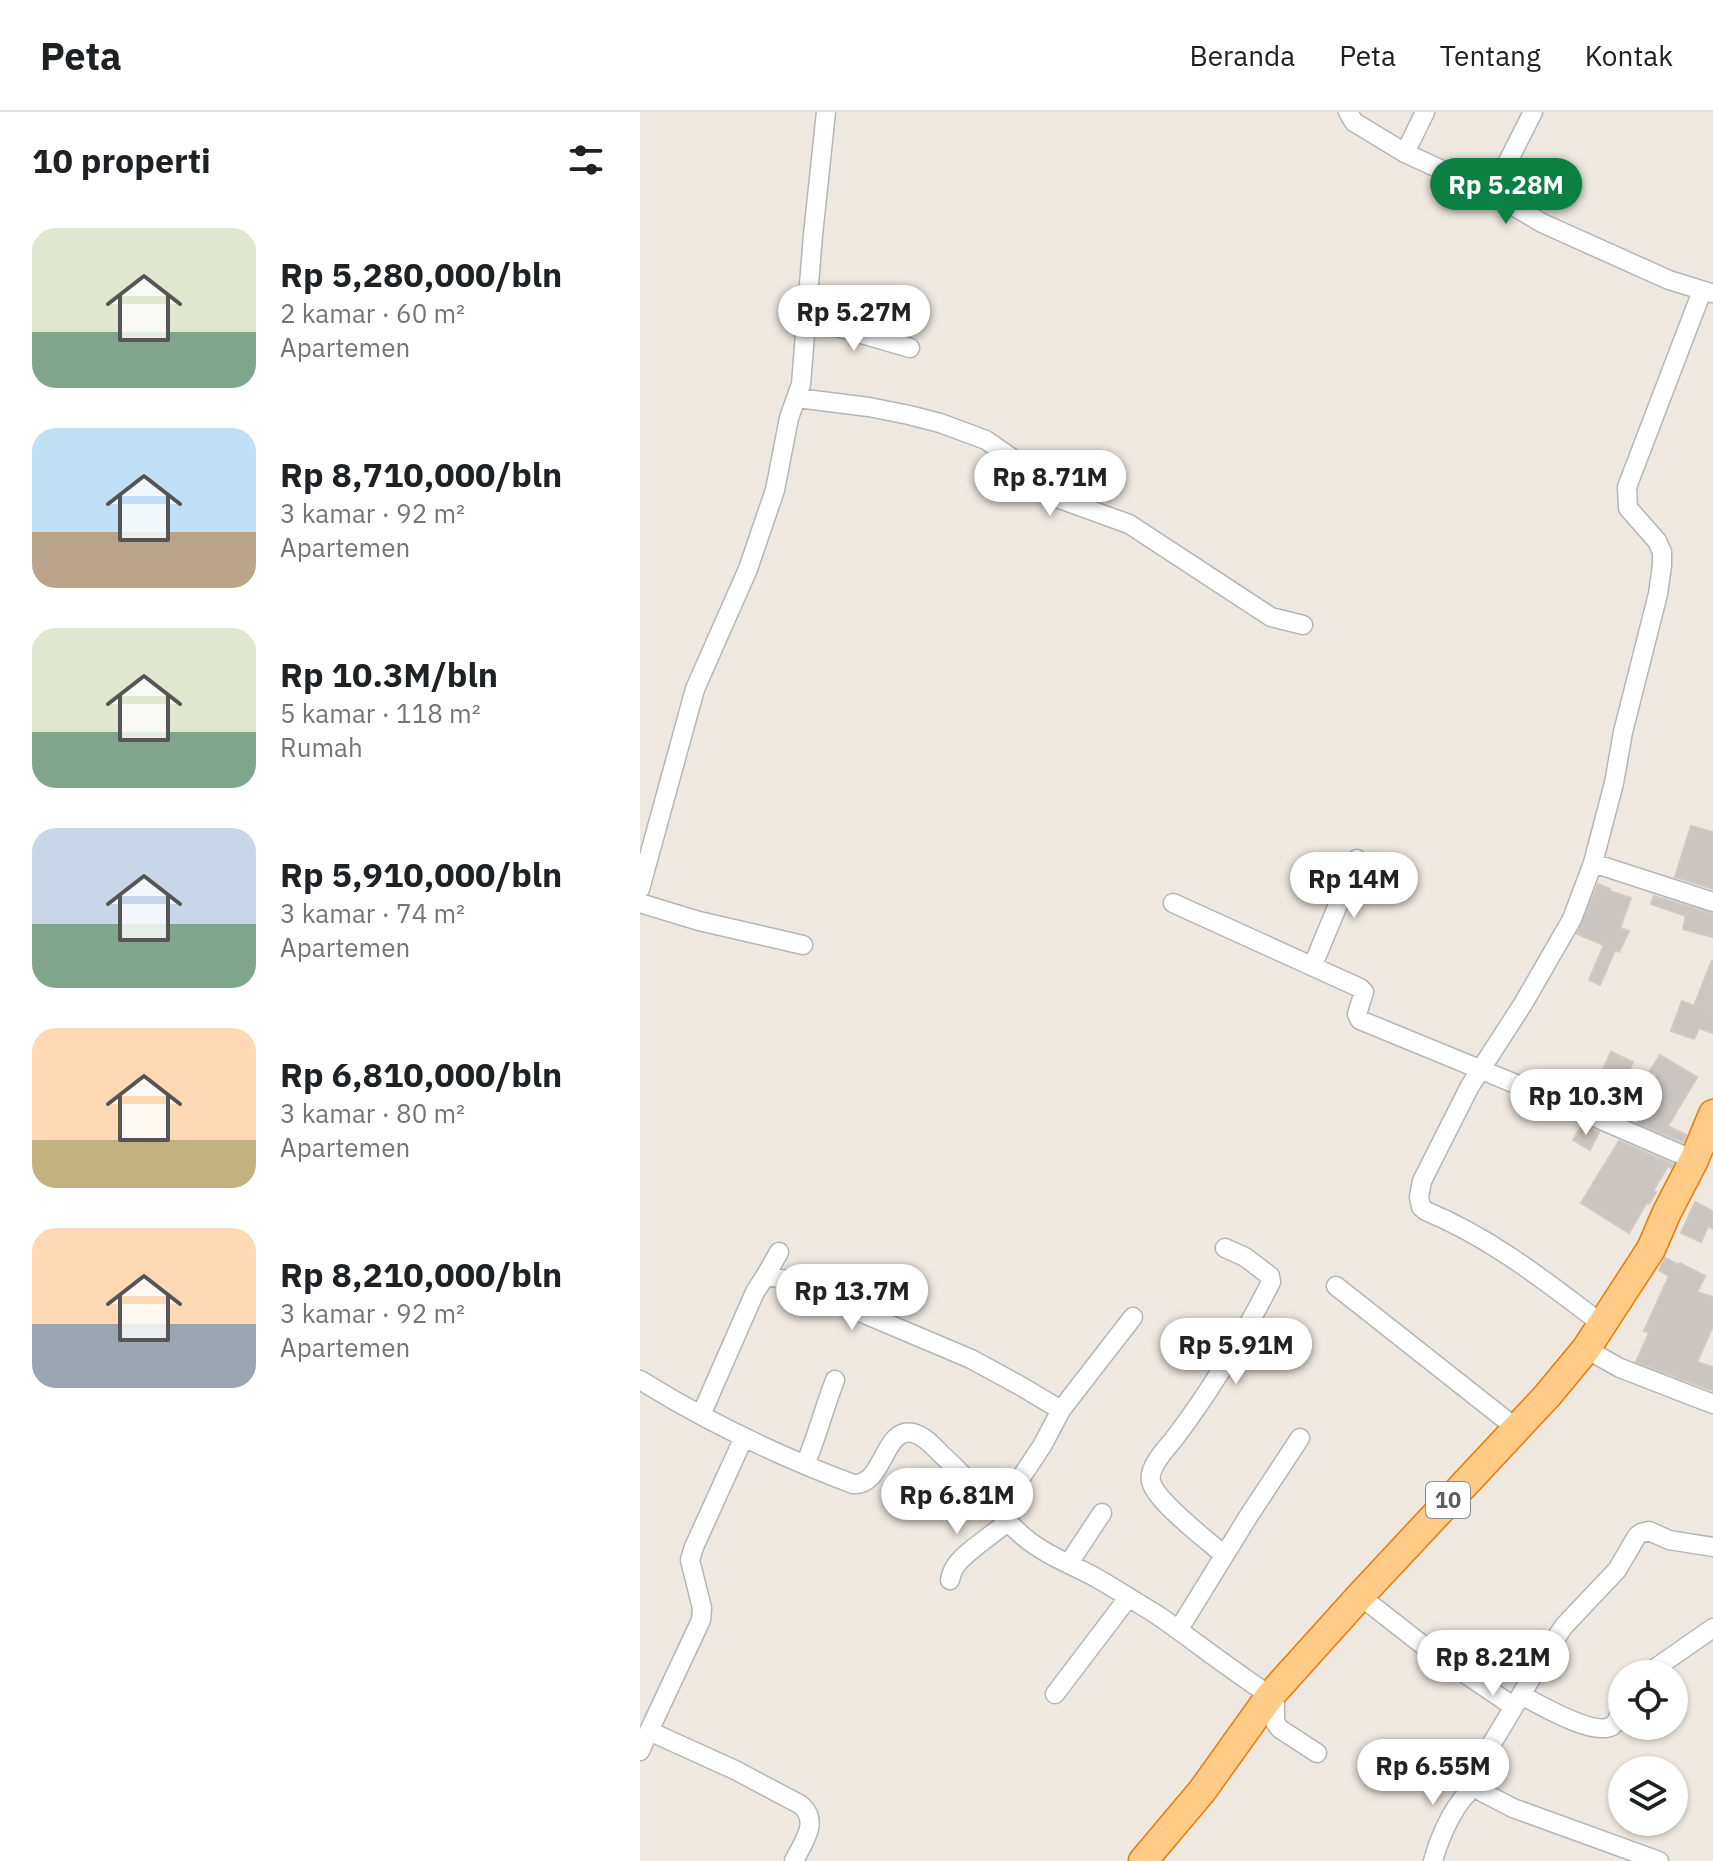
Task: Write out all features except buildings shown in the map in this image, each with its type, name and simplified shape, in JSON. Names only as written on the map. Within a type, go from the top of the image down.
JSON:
[{"type":"highway","name":"10","points":[[1143,1861],[1202,1791],[1270,1696],[1547,1396],[1586,1349],[1651,1249],[1713,1114]]},
{"type":"street","points":[[640,889],[695,689],[748,569],[775,490],[789,418],[801,384],[826,112]]},
{"type":"street","points":[[1405,153],[1425,112]]},
{"type":"street","points":[[1492,193],[1533,112]]},
{"type":"street","points":[[1343,113],[1405,153],[1492,193],[1542,223],[1669,280],[1707,292],[1627,487],[1628,508],[1657,541],[1662,552],[1662,565],[1658,594],[1593,863],[1572,919],[1523,1004],[1480,1069],[1422,1181],[1419,1197],[1421,1207],[1426,1211],[1486,1240],[1602,1324]]},
{"type":"street","points":[[806,323],[841,328],[910,348]]},
{"type":"street","points":[[797,398],[909,415],[986,440],[1016,461],[1047,493],[1129,524],[1271,617],[1303,625]]},
{"type":"street","points":[[1313,965],[1357,859]]},
{"type":"street","points":[[1593,863],[1713,902]]},
{"type":"street","points":[[640,903],[699,921],[803,945]]},
{"type":"street","points":[[1173,903],[1362,989],[1364,992],[1357,1014],[1360,1020],[1694,1160]]},
{"type":"street","points":[[1224,1555],[1169,1507],[1155,1490],[1150,1477],[1164,1452],[1201,1403],[1271,1282],[1270,1276],[1245,1257],[1225,1248]]},
{"type":"street","points":[[701,1415],[755,1292],[779,1252]]},
{"type":"street","points":[[766,1275],[798,1283],[971,1359],[1061,1410]]},
{"type":"street","points":[[1336,1286],[1516,1428]]},
{"type":"street","points":[[950,1580],[955,1566],[964,1556],[989,1538],[1061,1410],[1133,1317]]},
{"type":"street","points":[[1586,1349],[1620,1368],[1713,1404]]},
{"type":"street","points":[[640,1380],[744,1437],[853,1484],[860,1485],[873,1475],[900,1434],[913,1433],[927,1441],[961,1472],[1027,1540],[1179,1629],[1270,1696],[1275,1702],[1275,1722],[1280,1729],[1317,1753]]},
{"type":"street","points":[[805,1465],[820,1430],[835,1380]]},
{"type":"street","points":[[640,1751],[701,1620],[702,1608],[690,1560],[744,1437]]},
{"type":"street","points":[[1179,1629],[1300,1438]]},
{"type":"street","points":[[1069,1563],[1102,1513]]},
{"type":"street","points":[[1659,1861],[1513,1808],[1482,1792],[1476,1775],[1517,1700],[1564,1626],[1617,1570],[1641,1533],[1649,1531],[1669,1540],[1713,1547]]},
{"type":"street","points":[[1360,1596],[1424,1646],[1517,1700],[1593,1727],[1608,1728]]},
{"type":"street","points":[[1055,1694],[1128,1598]]},
{"type":"street","points":[[1669,1660],[1713,1628]]},
{"type":"street","points":[[649,1731],[735,1770],[809,1812],[809,1829],[794,1861]]},
{"type":"street","points":[[1433,1861],[1460,1801],[1477,1785]]}]
